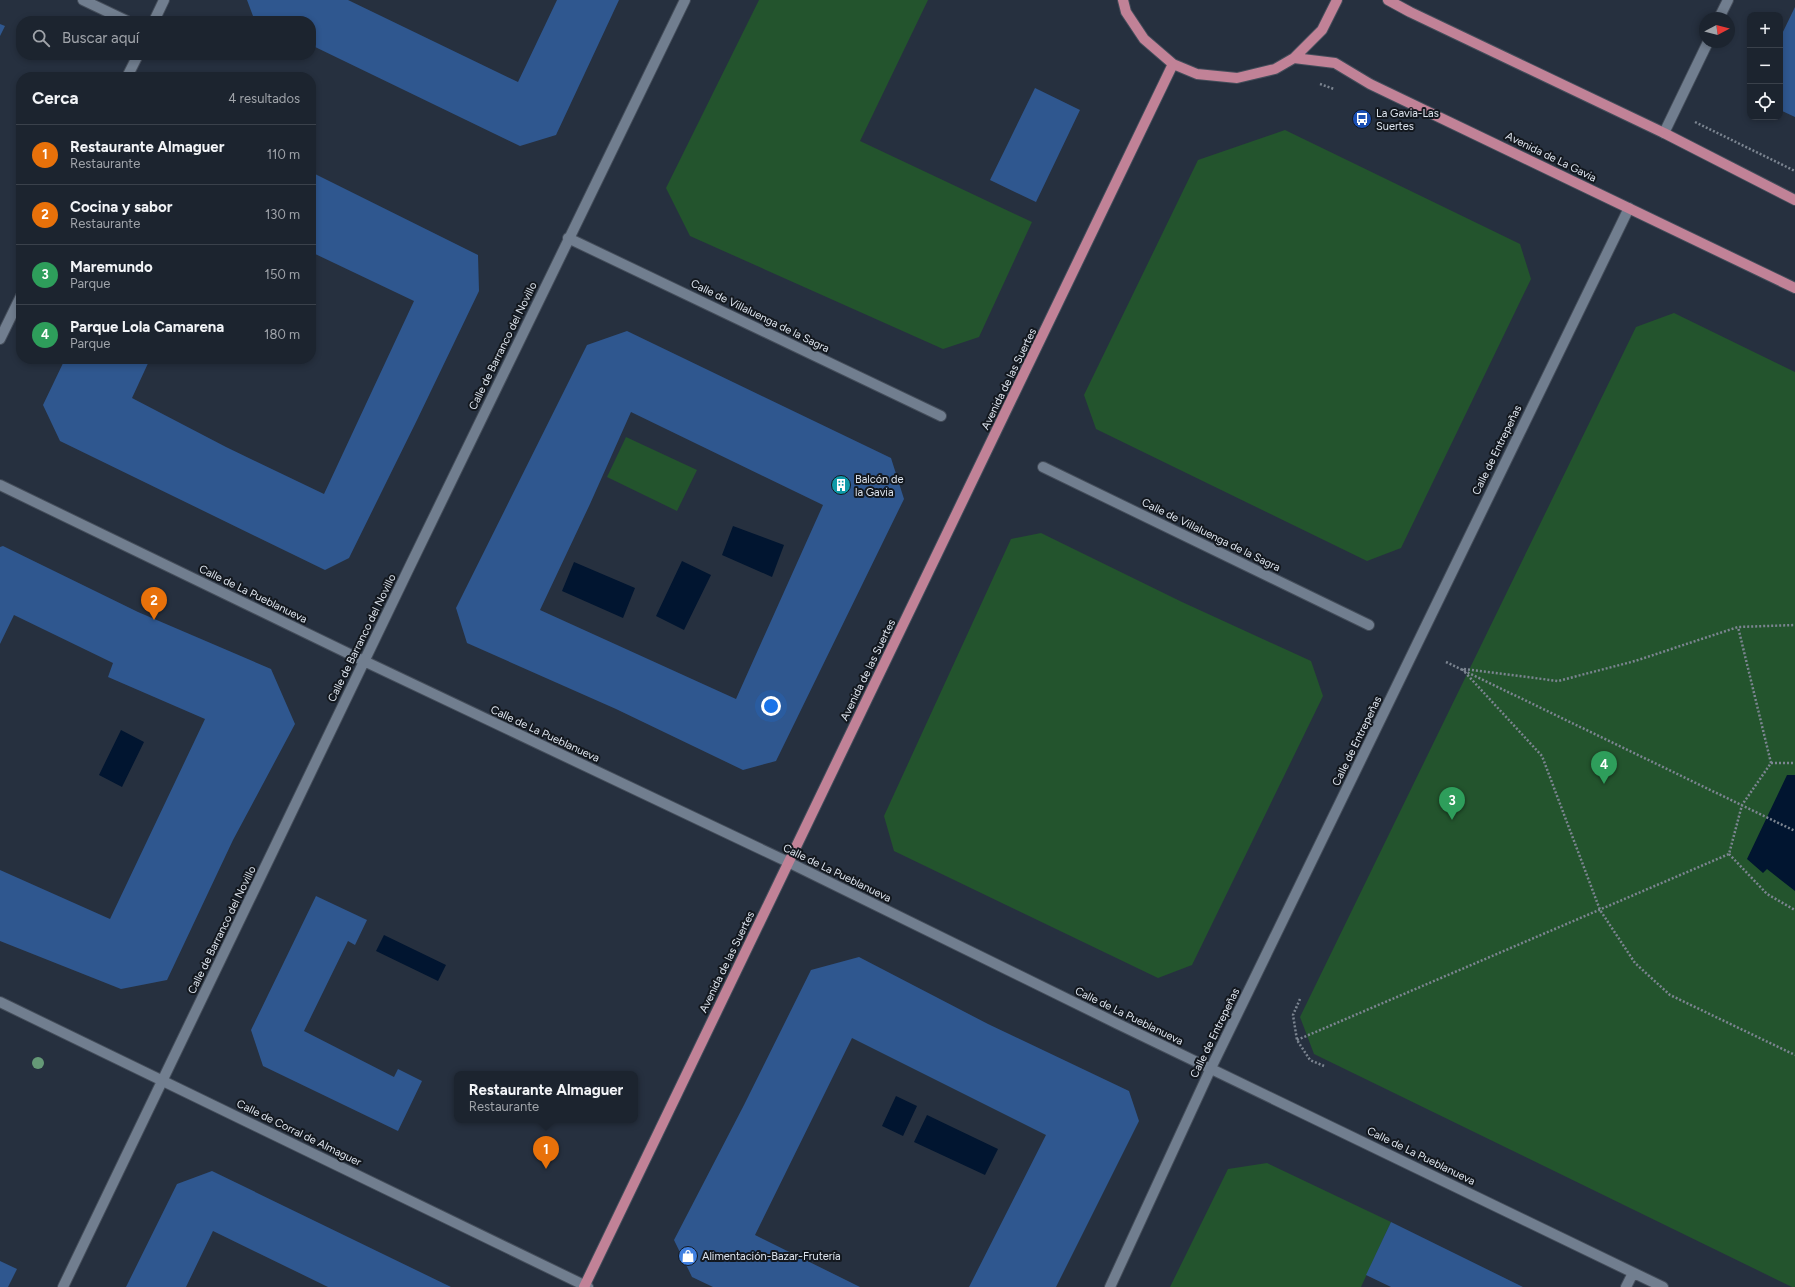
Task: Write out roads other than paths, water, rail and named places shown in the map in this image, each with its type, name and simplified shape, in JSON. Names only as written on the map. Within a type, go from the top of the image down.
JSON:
[{"type":"main road","points":[[1123,0],[1126,12],[1144,39],[1173,64],[1197,74],[1237,78],[1275,69],[1294,58],[1322,30],[1337,0]]},
{"type":"main road","points":[[1388,0],[1418,16],[1664,133],[1795,200]]},
{"type":"main road","name":"Avenida de La Gavia","points":[[1294,58],[1335,63],[1370,84],[1795,288]]},
{"type":"main road","name":"Avenida de las Suertes","points":[[585,1286],[1173,64]]},
{"type":"street","points":[[83,0],[117,16]]},
{"type":"street","points":[[156,16],[164,0]]},
{"type":"street","name":"Calle de Barranco del Novillo","points":[[63,1287],[568,238],[685,0]]},
{"type":"street","points":[[1722,12],[1728,0]]},
{"type":"street","points":[[1664,133],[1705,48]]},
{"type":"street","points":[[130,72],[136,60]]},
{"type":"street","name":"Calle de Entrepeñas","points":[[1110,1287],[1211,1068],[1629,208]]},
{"type":"street","name":"Calle de Villaluenga de la Sagra","points":[[568,238],[941,416]]},
{"type":"street","points":[[0,339],[16,306]]},
{"type":"street","name":"Calle de Villaluenga de la Sagra","points":[[1043,467],[1369,625]]},
{"type":"street","name":"Calle de La Pueblanueva","points":[[0,485],[364,661],[788,862],[1663,1287]]},
{"type":"street","name":"Calle de Corral de Almaguer","points":[[0,1002],[585,1286]]},
{"type":"street","points":[[1626,1287],[1633,1273]]},
{"type":"water","points":[[733,526],[784,545],[772,577],[722,555]]},
{"type":"water","points":[[682,561],[711,575],[684,630],[656,616]]},
{"type":"water","points":[[574,562],[635,588],[623,618],[562,591]]},
{"type":"water","points":[[121,730],[144,742],[122,787],[99,775]]},
{"type":"water","points":[[1787,775],[1795,775],[1795,891],[1767,869],[1763,873],[1747,859]]},
{"type":"water","points":[[384,935],[446,965],[438,981],[376,951]]},
{"type":"water","points":[[896,1096],[917,1106],[903,1136],[882,1126]]},
{"type":"water","points":[[927,1115],[998,1149],[985,1175],[914,1142]]},
{"type":"place","name":"La Gavia-Las Suertes","points":[[1362,119]]},
{"type":"place","name":"Balcón de la Gavia","points":[[841,485]]},
{"type":"place","name":"Cocina y sabor","points":[[154,620]]},
{"type":"place","name":"Parque Lola Camarena","points":[[1604,784]]},
{"type":"place","name":"Maremundo","points":[[1452,820]]},
{"type":"place","name":"Restaurante Almaguer","points":[[546,1169]]},
{"type":"place","name":"Alimentación-Bazar-Frutería","points":[[688,1256]]}]
